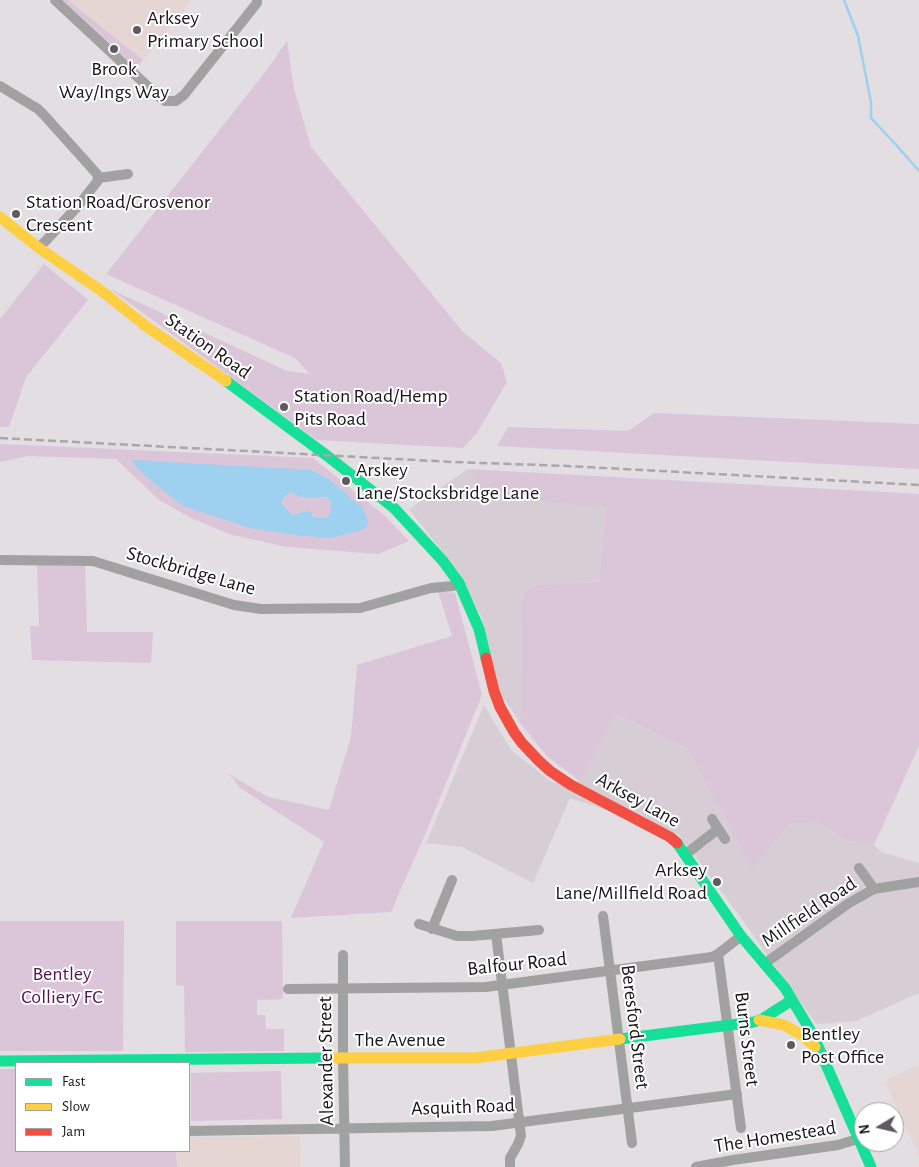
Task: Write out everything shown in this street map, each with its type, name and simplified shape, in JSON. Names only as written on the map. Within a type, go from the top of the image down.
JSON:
[{"type":"street","points":[[56,0],[157,95],[165,101],[176,101],[184,95],[257,3],[257,0]]},
{"type":"street","points":[[0,86],[44,114],[94,170],[98,178]]},
{"type":"street","points":[[98,178],[128,174]]},
{"type":"street","points":[[39,248],[77,207],[98,178]]},
{"type":"street","name":"Station Road","points":[[0,217],[39,248],[103,292],[147,327],[229,383],[394,508]]},
{"type":"street","name":"Arksey Lane","points":[[394,508],[443,561],[459,583],[479,629],[494,691],[500,707],[522,743],[539,761],[572,785],[670,837],[678,844],[741,936],[785,988],[820,1051],[854,1130]]},
{"type":"street","name":"Stockbridge Lane","points":[[0,560],[93,561],[234,605],[261,609],[360,608],[431,588],[453,586],[459,583]]},
{"type":"street","points":[[712,819],[725,840]]},
{"type":"street","points":[[686,854],[718,829]]},
{"type":"street","name":"Millfield Road","points":[[859,868],[874,889]]},
{"type":"street","points":[[432,928],[452,880]]},
{"type":"street","name":"Millfield Road","points":[[764,964],[849,903],[874,889],[919,882]]},
{"type":"street","name":"Beresford Street","points":[[603,916],[632,1143]]},
{"type":"street","points":[[419,924],[457,936],[539,930]]},
{"type":"street","points":[[496,934],[521,1136],[510,1158],[510,1167]]},
{"type":"street","name":"Balfour Road","points":[[288,989],[502,985],[712,957],[741,936]]},
{"type":"street","name":"Burns Street","points":[[718,954],[741,1128]]},
{"type":"street","name":"Alexander Street","points":[[343,955],[345,1167]]},
{"type":"street","name":"The Avenue","points":[[0,1061],[475,1058],[754,1022],[792,1000]]},
{"type":"street","points":[[759,1020],[784,1025],[802,1035],[820,1051]]},
{"type":"street","name":"Asquith Road","points":[[190,1131],[492,1126],[737,1094]]},
{"type":"street","name":"The Homestead","points":[[698,1167],[838,1145],[854,1140]]},
{"type":"street","name":"Arksey Lane","points":[[864,1152],[871,1167]]},
{"type":"shaded area","name":"Arksey Primary School","points":[[68,0],[192,0],[143,60]]},
{"type":"shaded area","points":[[468,469],[485,496],[606,506],[599,582],[540,585],[522,607],[521,724],[501,694],[481,616],[458,571],[409,509]]},
{"type":"shaded area","points":[[484,705],[511,750],[553,783],[581,781],[615,714],[687,748],[752,867],[790,824],[816,822],[847,841],[874,845],[881,852],[919,863],[919,993],[856,1021],[816,1024],[739,915],[678,834],[570,798],[533,883],[462,847],[426,843]]},
{"type":"shaded area","points":[[919,1065],[919,1156],[904,1123],[904,1102],[894,1102],[886,1084],[888,1079]]},
{"type":"shaded area","points":[[300,1136],[301,1167],[177,1167],[176,1152],[190,1152],[190,1137]]},
{"type":"green space","points":[[63,0],[68,0],[143,60],[136,68]]},
{"type":"green space","points":[[287,41],[294,89],[311,147],[463,332],[501,363],[507,382],[477,433],[463,448],[317,440],[110,289],[287,371],[310,374],[295,358],[106,274],[266,71]]},
{"type":"green space","points":[[44,264],[88,300],[26,377],[9,427],[0,427],[0,319]]},
{"type":"green space","points":[[654,413],[919,424],[919,469],[497,446],[508,427],[628,431]]},
{"type":"green space","points":[[0,444],[313,458],[385,516],[409,541],[378,554],[287,547],[229,534],[189,517],[159,500],[116,459],[28,456],[0,462]],"holes":[[[312,470],[329,479],[363,508],[368,521],[250,528]]]},
{"type":"green space","points":[[468,469],[919,494],[919,746],[874,845],[847,841],[816,822],[790,824],[752,868],[687,748],[615,714],[581,782],[547,756],[521,724],[522,607],[525,592],[540,585],[599,582],[606,507],[485,496]]},
{"type":"green space","points":[[291,492],[301,497],[328,497],[332,505],[331,512],[325,518],[313,517],[310,510],[292,515],[281,504],[285,496]]},
{"type":"green space","points":[[37,565],[85,566],[87,632],[153,632],[151,663],[32,660],[30,626],[39,626]]},
{"type":"green space","points":[[438,591],[455,593],[482,695],[391,912],[291,918],[324,842],[240,788],[227,773],[268,797],[329,810],[351,737],[357,665],[452,636]]},
{"type":"green space","name":"Bentley Colliery FC","points":[[0,921],[124,921],[123,1051],[0,1051]]},
{"type":"green space","points":[[176,921],[282,921],[283,999],[257,1000],[257,1015],[265,1015],[266,1029],[284,1029],[284,1051],[185,1052],[184,986],[176,985]]},
{"type":"green space","points":[[0,1069],[15,1069],[15,1152],[176,1152],[177,1167],[0,1167]]},
{"type":"green space","points":[[281,1071],[282,1119],[191,1121],[191,1073]]},
{"type":"water","points":[[131,460],[312,470],[329,479],[363,508],[368,521],[366,528],[331,538],[294,535],[250,528],[183,506],[144,475]],"holes":[[[291,492],[301,497],[328,497],[331,512],[325,518],[313,517],[310,510],[292,515],[281,503],[285,496]]]},
{"type":"waterway","points":[[844,0],[858,36],[871,102],[871,118],[919,171]]},
{"type":"railway","points":[[0,438],[919,485]]},
{"type":"traffic: fast","points":[[226,381],[394,508],[443,561],[459,583],[479,629],[486,658]]},
{"type":"traffic: fast","points":[[677,843],[741,936],[785,988],[813,1035],[871,1167]]},
{"type":"traffic: fast","points":[[620,1039],[754,1022],[764,1018],[792,1000]]},
{"type":"traffic: fast","points":[[0,1061],[327,1058]]},
{"type":"traffic: slow","points":[[0,217],[39,248],[103,292],[147,327],[226,381]]},
{"type":"traffic: slow","points":[[759,1020],[784,1025],[802,1035],[815,1047]]},
{"type":"traffic: slow","points":[[327,1058],[475,1058],[620,1039]]},
{"type":"traffic: jam","points":[[486,658],[500,707],[514,732],[539,761],[571,785],[670,837],[677,843]]},
{"type":"place","name":"Arksey Primary School","points":[[137,30]]},
{"type":"place","name":"Brook Way/Ings Way","points":[[114,49]]},
{"type":"place","name":"Station Road/Grosvenor Crescent","points":[[16,214]]},
{"type":"place","name":"Station Road/Hemp Pits Road","points":[[284,407]]},
{"type":"place","name":"Arskey Lane/Stocksbridge Lane","points":[[346,481]]},
{"type":"place","name":"Arksey Lane/Millfield Road","points":[[717,882]]},
{"type":"place","name":"Bentley Post Office","points":[[791,1045]]}]
